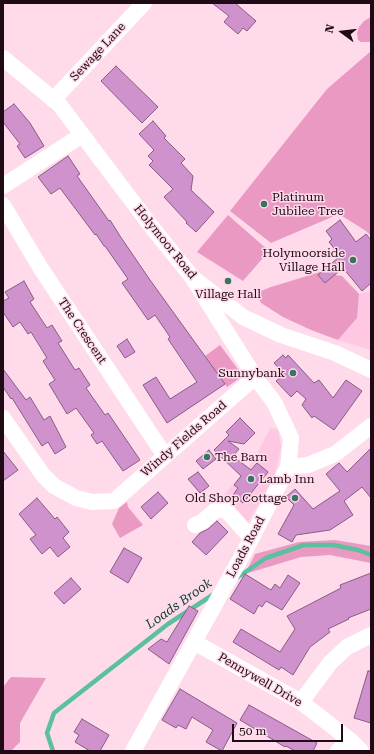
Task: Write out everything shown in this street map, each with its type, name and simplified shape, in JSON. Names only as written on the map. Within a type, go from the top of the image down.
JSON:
[{"type":"street","name":"Sewage Lane","points":[[53,100],[144,3]]},
{"type":"street","name":"Holymoor Road","points":[[3,58],[59,104],[151,226],[192,277],[243,317],[281,335],[334,353],[371,370]]},
{"type":"street","points":[[3,186],[82,135]]},
{"type":"street","name":"The Crescent","points":[[3,204],[40,267],[165,456]]},
{"type":"street","points":[[192,277],[255,377],[274,402],[291,438],[288,467],[308,465],[335,454],[371,426]]},
{"type":"street","name":"Windy Fields Road","points":[[3,418],[43,475],[54,486],[76,498],[92,502],[114,501],[255,377]]},
{"type":"street","name":"Loads Road","points":[[133,751],[251,538],[288,467]]},
{"type":"street","points":[[195,525],[202,522],[217,509],[226,510],[251,538]]},
{"type":"street","points":[[301,702],[330,663],[346,647],[371,635]]},
{"type":"street","name":"Pennywell Drive","points":[[194,642],[301,702],[356,745]]},
{"type":"street","points":[[338,751],[356,745]]},
{"type":"shaded area","points":[[371,17],[371,42],[361,42],[358,40],[357,33],[359,27],[364,21]]},
{"type":"shaded area","points":[[371,51],[371,236],[366,231],[339,214],[271,243],[230,211],[327,89]]},
{"type":"shaded area","points":[[228,215],[269,251],[243,281],[197,252]]},
{"type":"shaded area","points":[[330,269],[335,275],[342,276],[359,294],[357,318],[338,340],[283,317],[261,303],[256,293],[271,287]]},
{"type":"shaded area","points":[[371,291],[371,350],[338,340],[357,318],[359,294]]},
{"type":"shaded area","points":[[220,345],[243,376],[227,387],[205,356]]},
{"type":"shaded area","points":[[270,428],[278,429],[281,447],[274,479],[248,522],[224,495],[255,459]]},
{"type":"shaded area","points":[[127,502],[128,507],[143,525],[120,538],[112,524],[119,508]]},
{"type":"shaded area","points":[[335,540],[371,546],[371,563],[330,555],[301,557],[245,574],[255,554],[299,542]]},
{"type":"shaded area","points":[[11,677],[46,678],[20,723],[20,742],[11,751],[3,751],[3,687]]},
{"type":"building","points":[[212,3],[235,3],[256,21],[247,31],[243,28],[238,34],[224,22],[229,16]]},
{"type":"building","points":[[116,66],[158,107],[142,123],[101,81]]},
{"type":"building","points":[[14,104],[30,123],[44,146],[25,158],[17,146],[20,144],[3,122],[3,112]]},
{"type":"building","points":[[153,121],[166,136],[164,138],[185,159],[181,163],[193,176],[191,190],[214,212],[196,232],[186,223],[187,222],[164,197],[173,189],[149,165],[153,161],[148,156],[154,150],[139,134]]},
{"type":"building","points":[[68,156],[80,174],[77,176],[109,221],[110,220],[150,280],[225,384],[167,423],[143,385],[156,377],[170,399],[197,382],[168,339],[170,337],[155,315],[148,320],[122,283],[128,279],[96,234],[95,235],[60,188],[51,194],[38,177]]},
{"type":"building","name":"Holymoorside Village Hall","points":[[340,220],[356,242],[366,234],[371,240],[371,283],[362,291],[343,268],[325,283],[318,275],[340,256],[329,242],[332,239],[326,231]]},
{"type":"building","points":[[24,281],[34,299],[30,302],[47,328],[52,325],[62,341],[58,343],[75,370],[79,368],[90,385],[86,388],[105,415],[108,413],[140,460],[123,471],[102,441],[97,444],[91,435],[94,433],[76,408],[67,414],[49,384],[55,380],[43,361],[47,358],[31,332],[28,334],[20,322],[13,327],[3,312],[3,301],[9,298],[5,292]]},
{"type":"building","points":[[127,339],[135,352],[125,358],[117,346]]},
{"type":"building","points":[[283,355],[286,358],[288,355],[314,383],[319,380],[333,398],[346,380],[362,391],[334,430],[314,416],[312,418],[302,405],[306,399],[297,391],[291,397],[276,381],[284,374],[274,363]]},
{"type":"building","points":[[3,369],[26,400],[30,397],[44,420],[50,416],[66,447],[55,454],[48,442],[42,446],[12,398],[11,399],[3,387]]},
{"type":"building","points":[[240,418],[255,433],[244,444],[228,441],[239,449],[233,456],[251,470],[257,463],[268,472],[243,503],[233,495],[238,488],[234,485],[241,476],[214,450],[229,435],[226,432]]},
{"type":"building","points":[[371,448],[371,498],[362,487],[344,501],[353,515],[330,530],[296,535],[292,542],[278,534],[294,505],[286,497],[295,489],[313,509],[340,491],[326,474],[339,463],[347,472]]},
{"type":"building","name":"The Barn","points":[[209,450],[216,459],[203,469],[196,461]]},
{"type":"building","points":[[3,451],[18,470],[3,481]]},
{"type":"building","points":[[198,472],[209,486],[200,493],[188,479]]},
{"type":"building","points":[[158,492],[168,503],[151,519],[141,507]]},
{"type":"building","points":[[37,498],[55,519],[57,517],[69,532],[63,538],[70,547],[58,557],[50,547],[42,554],[30,539],[36,535],[19,514]]},
{"type":"building","points":[[217,521],[228,532],[206,555],[192,542],[200,533],[208,529]]},
{"type":"building","points":[[124,548],[142,558],[128,583],[110,572]]},
{"type":"building","points":[[371,573],[371,609],[348,618],[349,619],[328,629],[330,632],[310,647],[293,675],[281,667],[279,670],[233,642],[241,629],[280,652],[295,629],[287,616],[341,588],[340,585]]},
{"type":"building","points":[[245,574],[271,590],[275,584],[280,588],[288,575],[300,583],[282,610],[266,601],[262,607],[259,605],[254,614],[230,599]]},
{"type":"building","points":[[71,578],[81,589],[64,604],[54,593]]},
{"type":"building","points":[[189,606],[198,611],[169,664],[148,649],[161,639],[167,642]]},
{"type":"building","points":[[368,671],[371,671],[371,723],[354,718]]},
{"type":"building","points":[[180,689],[237,723],[222,751],[206,742],[213,730],[192,717],[186,729],[178,725],[176,728],[162,720]]},
{"type":"building","points":[[249,705],[317,743],[313,751],[295,751],[286,746],[285,747],[240,720]]},
{"type":"building","points":[[82,719],[109,735],[100,751],[90,751],[75,742],[79,735],[74,732]]},
{"type":"waterway","name":"Loads Brook","points":[[235,579],[266,558],[304,545],[333,545],[358,550],[371,555]]},
{"type":"waterway","name":"Loads Brook","points":[[53,751],[47,733],[54,713],[168,624],[214,594]]},
{"type":"place","name":"Platinum Jubilee Tree","points":[[264,204]]},
{"type":"place","name":"Holymoorside Village Hall","points":[[353,260]]},
{"type":"place","name":"Village Hall","points":[[228,281]]},
{"type":"place","name":"Sunnybank","points":[[293,373]]},
{"type":"place","name":"The Barn","points":[[207,457]]},
{"type":"place","name":"Lamb Inn","points":[[251,479]]},
{"type":"place","name":"Old Shop Cottage","points":[[295,498]]}]
